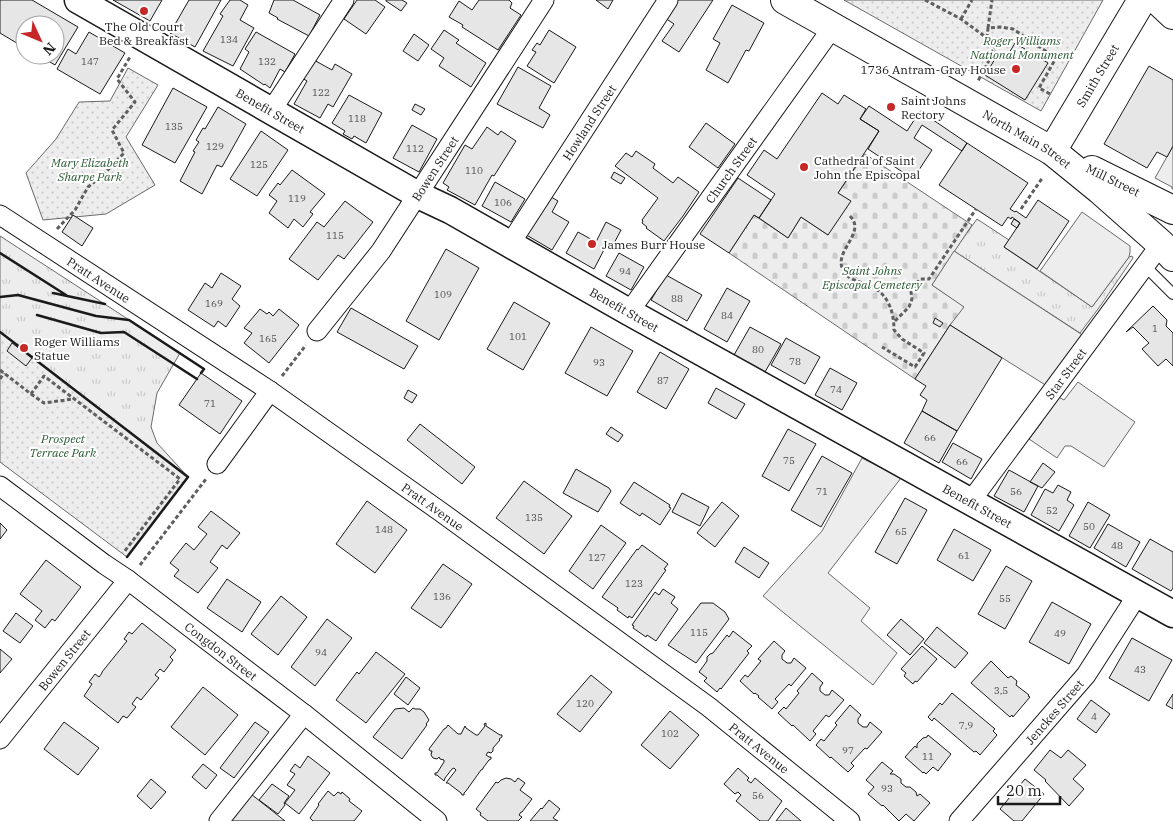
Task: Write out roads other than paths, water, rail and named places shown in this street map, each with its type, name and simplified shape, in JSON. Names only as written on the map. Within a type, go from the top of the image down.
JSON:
[{"type":"main road","name":"North Main Street","points":[[785,0],[1052,151],[1100,190],[1160,256]]},
{"type":"main road","name":"Smith Street","points":[[1052,151],[1142,0]]},
{"type":"main road","points":[[1158,0],[1173,15]]},
{"type":"main road","name":"Mill Street","points":[[1052,151],[1173,210]]},
{"type":"street","points":[[271,111],[344,0]]},
{"type":"street","name":"Bowen Street","points":[[317,331],[381,251],[544,0]]},
{"type":"street","name":"Howland Street","points":[[510,244],[668,0]]},
{"type":"street","name":"Benefit Street","points":[[86,2],[418,195],[450,210],[629,312],[1173,614]]},
{"type":"street","name":"Church Street","points":[[629,312],[833,27]]},
{"type":"street","name":"Pratt Avenue","points":[[0,215],[270,391],[441,512],[710,707],[850,821]]},
{"type":"street","name":"Star Street","points":[[970,502],[1160,256]]},
{"type":"street","points":[[217,464],[270,391]]},
{"type":"street","name":"Congdon Street","points":[[0,486],[128,580],[304,714],[437,821]]},
{"type":"street","name":"Bowen Street","points":[[0,739],[128,580]]},
{"type":"street","name":"Jenckes Street","points":[[959,821],[1086,675],[1138,594]]},
{"type":"street","points":[[218,821],[304,714]]},
{"type":"lane","points":[[1160,256],[1173,294]]},
{"type":"place","name":"The Old Court Bed & Breakfast","points":[[144,11]]},
{"type":"place","name":"1736 Antram-Gray House","points":[[1016,69]]},
{"type":"place","name":"Saint Johns Rectory","points":[[891,107]]},
{"type":"place","name":"Cathedral of Saint John the Episcopal","points":[[804,167]]},
{"type":"place","name":"James Burr House","points":[[592,244]]},
{"type":"place","name":"Roger Williams Statue","points":[[24,348]]},
{"type":"park label","name":"Roger Williams National Monument","points":[[1022,47]]},
{"type":"park label","name":"Mary Elizabeth Sharpe Park","points":[[90,169]]},
{"type":"park label","name":"Saint Johns Episcopal Cemetery","points":[[872,277]]},
{"type":"park label","name":"Prospect Terrace Park","points":[[63,445]]}]
